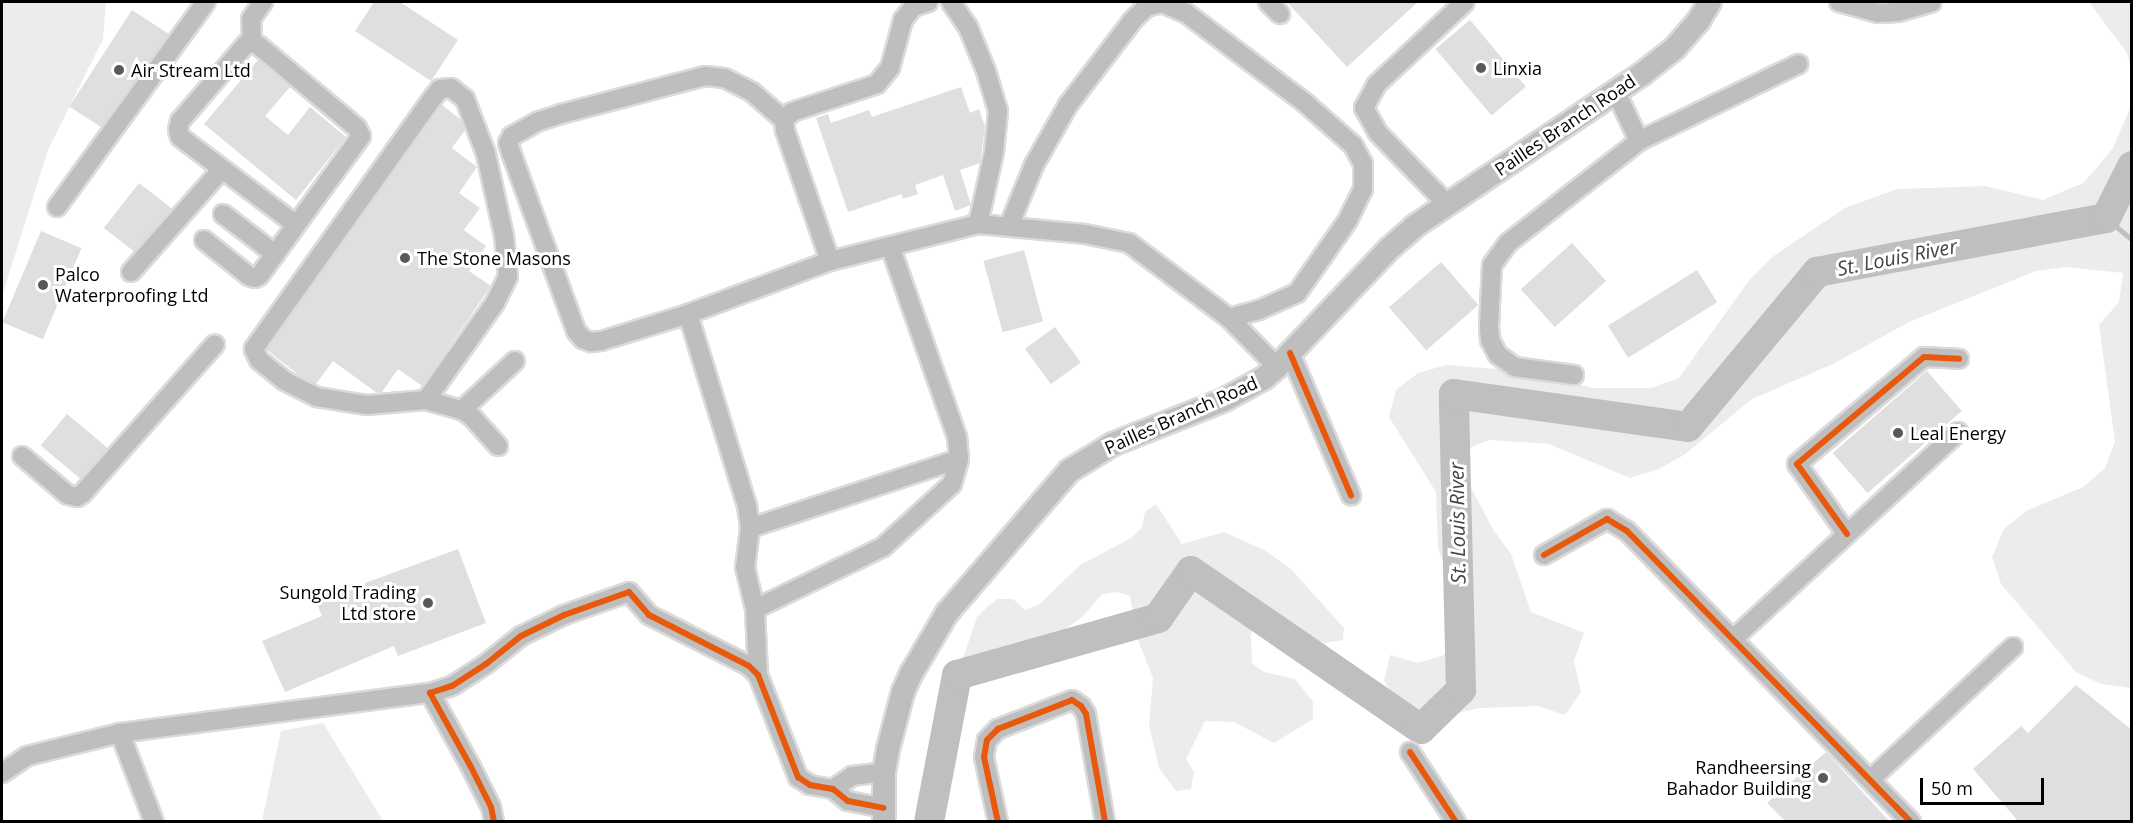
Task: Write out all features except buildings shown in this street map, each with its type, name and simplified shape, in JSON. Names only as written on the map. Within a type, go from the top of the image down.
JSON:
[{"type":"main road","name":"Pailles Branch Road","points":[[884,815],[884,772],[903,692],[928,643],[947,613],[1049,491],[1069,471],[1113,444],[1224,400],[1247,388],[1284,360],[1390,248],[1448,204],[1616,92],[1676,48],[1700,20],[1710,2]]},
{"type":"street","points":[[57,207],[206,2]]},
{"type":"street","points":[[204,240],[255,278],[361,136],[357,128],[252,42],[251,19],[263,2]]},
{"type":"street","points":[[784,120],[792,112],[877,84],[890,68],[903,20],[913,7],[928,2]]},
{"type":"street","points":[[951,2],[957,6],[968,27],[986,71],[998,111],[994,152],[978,224]]},
{"type":"street","points":[[1438,2],[1451,15]]},
{"type":"street","points":[[1448,204],[1378,132],[1364,108],[1377,84],[1465,2]]},
{"type":"street","points":[[1839,2],[1878,13],[1898,12],[1932,2]]},
{"type":"street","points":[[1009,226],[1034,165],[1068,105],[1133,20],[1146,7],[1162,3],[1178,9],[1304,102],[1353,145],[1363,164],[1363,189],[1348,220],[1297,293],[1259,310],[1229,318]]},
{"type":"street","points":[[252,42],[248,42],[180,121],[178,130],[180,137],[295,224]]},
{"type":"street","points":[[1574,375],[1515,367],[1498,355],[1490,340],[1489,326],[1492,265],[1508,243],[1639,141],[1798,64]]},
{"type":"street","points":[[830,261],[785,130],[784,120],[752,92],[724,78],[705,76],[553,116],[521,129],[512,136],[508,143],[576,331],[583,339],[591,342],[601,341],[688,314],[830,261],[978,224],[1084,234],[1129,243],[1284,360],[1351,495]]},
{"type":"street","points":[[426,400],[495,303],[508,276],[504,236],[486,154],[465,99],[451,88],[440,89],[432,99],[254,349],[259,360],[285,381],[317,397],[367,405],[426,400],[462,410],[472,417],[498,446]]},
{"type":"street","points":[[1616,92],[1639,141]]},
{"type":"street","points":[[131,272],[222,169]]},
{"type":"street","points":[[223,214],[275,254]]},
{"type":"street","points":[[755,609],[883,547],[952,484],[959,459],[957,437],[890,246]]},
{"type":"street","points":[[688,314],[747,507],[750,528],[745,567],[755,609],[758,675],[793,771],[810,785],[833,789],[848,801],[884,815]]},
{"type":"street","points":[[22,456],[69,495],[77,497],[215,344]]},
{"type":"street","points":[[1847,534],[1797,464],[1924,357],[1959,359]]},
{"type":"street","points":[[462,410],[515,361]]},
{"type":"street","points":[[1733,639],[1958,432]]},
{"type":"street","points":[[750,528],[959,459]]},
{"type":"street","points":[[1544,555],[1607,519],[1627,531],[1911,822]]},
{"type":"street","points":[[2,773],[27,756],[120,733],[430,693],[461,681],[521,636],[564,615],[629,592],[649,615],[749,666],[758,675]]},
{"type":"street","points":[[1871,779],[2013,647]]},
{"type":"street","points":[[430,693],[491,807],[494,822]]},
{"type":"street","points":[[998,822],[984,757],[987,740],[998,729],[1072,700],[1081,706],[1086,714],[1105,822]]},
{"type":"street","points":[[120,733],[154,822]]},
{"type":"street","points":[[1410,752],[1456,822]]},
{"type":"street","points":[[833,789],[852,776],[884,772]]},
{"type":"shaded area","points":[[2,2],[106,2],[103,39],[48,150],[2,296]]},
{"type":"shaded area","points":[[2089,2],[2131,2],[2131,69],[2127,53]]},
{"type":"shaded area","points":[[2131,106],[2131,688],[2101,684],[2076,672],[2001,584],[1992,557],[2004,529],[2026,511],[2083,487],[2105,468],[2115,442],[2099,325],[2119,302],[2123,273],[2066,267],[2036,271],[1909,322],[1833,364],[1752,399],[1684,455],[1659,469],[1630,478],[1549,444],[1489,440],[1464,450],[1467,480],[1494,531],[1511,554],[1531,612],[1584,633],[1574,661],[1581,692],[1565,715],[1538,706],[1480,708],[1424,720],[1400,704],[1384,681],[1390,655],[1418,663],[1444,655],[1461,632],[1458,603],[1438,548],[1436,492],[1389,417],[1396,390],[1418,373],[1446,365],[1534,372],[1592,388],[1652,388],[1679,378],[1750,279],[1772,257],[1845,208],[1897,189],[1985,186],[2043,200],[2083,183],[2113,148]]},
{"type":"shaded area","points":[[1156,504],[1182,544],[1224,532],[1266,551],[1292,570],[1344,628],[1343,640],[1325,643],[1258,620],[1251,634],[1252,663],[1264,672],[1295,679],[1313,702],[1313,719],[1274,743],[1234,722],[1205,721],[1186,759],[1194,772],[1191,789],[1176,791],[1159,768],[1149,725],[1153,678],[1137,638],[1130,596],[1117,592],[1102,594],[1083,616],[1000,678],[963,658],[977,617],[987,607],[998,599],[1013,599],[1025,610],[1040,604],[1080,565],[1131,538],[1142,528],[1145,512]]},
{"type":"shaded area","points":[[323,723],[383,821],[262,821],[281,731]]},
{"type":"waterway","name":"St. Louis River","points":[[929,822],[957,675],[1158,618],[1191,571],[1421,729],[1461,690],[1454,394],[1688,427],[1817,272],[2106,218],[2132,166]]},
{"type":"waterway","points":[[2106,218],[2132,240]]},
{"type":"cycle path","points":[[1290,353],[1351,495]]},
{"type":"cycle path","points":[[1847,534],[1797,464],[1924,357],[1959,359]]},
{"type":"cycle path","points":[[1544,555],[1607,519],[1627,531],[1911,822]]},
{"type":"cycle path","points":[[494,822],[491,807],[430,693],[452,686],[486,664],[521,636],[564,615],[629,592],[649,615],[749,666],[758,675],[798,777],[810,785],[833,789],[848,801],[883,808]]},
{"type":"cycle path","points":[[998,822],[984,757],[987,740],[998,729],[1072,700],[1081,706],[1086,714],[1105,822]]},
{"type":"cycle path","points":[[1410,752],[1456,822]]},
{"type":"place","name":"Linxia","points":[[1481,68]]},
{"type":"place","name":"Air Stream Ltd","points":[[119,70]]},
{"type":"place","name":"The Stone Masons","points":[[405,258]]},
{"type":"place","name":"Palco Waterproofing Ltd","points":[[43,285]]},
{"type":"place","name":"Leal Energy","points":[[1898,433]]},
{"type":"place","name":"Sungold Trading Ltd store","points":[[428,603]]},
{"type":"place","name":"Randheersing Bahador Building","points":[[1823,778]]}]
